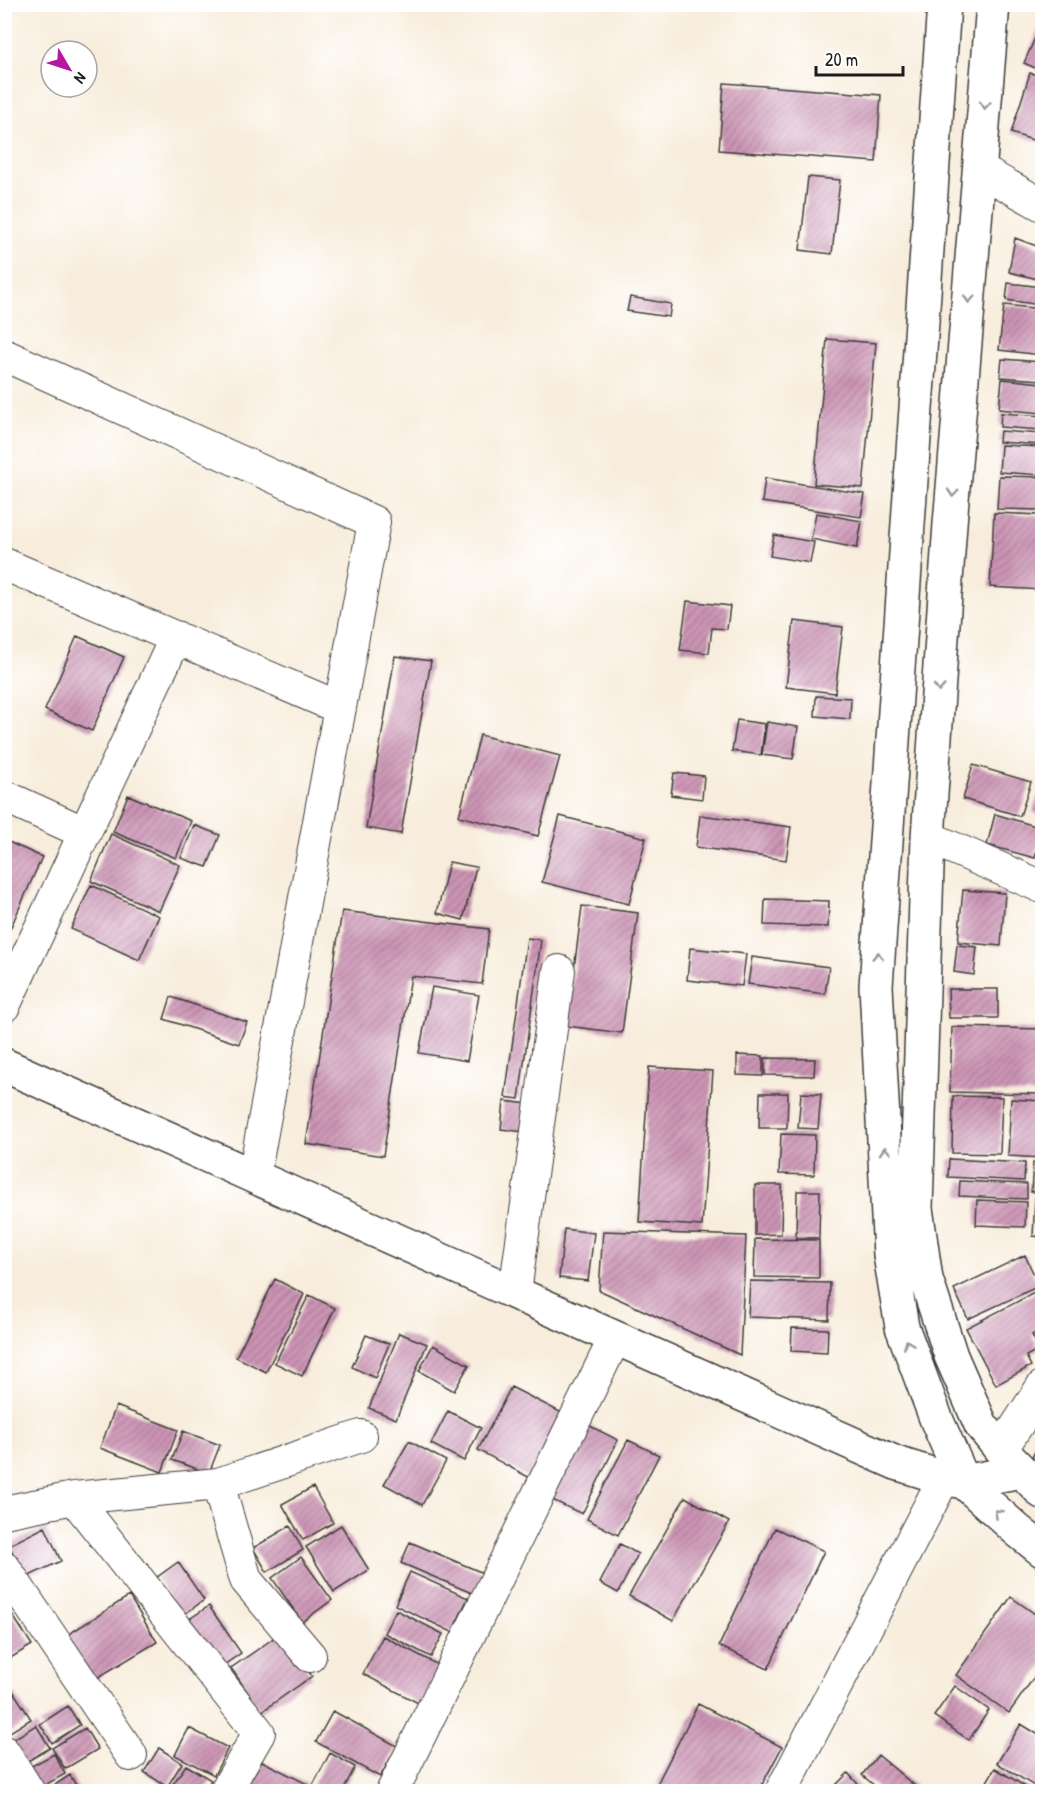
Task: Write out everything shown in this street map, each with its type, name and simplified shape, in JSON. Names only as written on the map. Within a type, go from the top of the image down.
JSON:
[{"type":"main road","points":[[944,4],[876,986],[890,1256],[902,1327],[937,1421],[954,1480]]},
{"type":"main road","points":[[993,4],[950,524],[928,837],[916,1208],[926,1279],[951,1356],[981,1425],[1022,1471]]},
{"type":"main road","points":[[4,1065],[896,1463],[954,1480],[1042,1550]]},
{"type":"main road","points":[[954,1480],[1022,1471]]},
{"type":"street","points":[[980,170],[1042,205]]},
{"type":"street","points":[[4,356],[374,522],[254,1176]]},
{"type":"street","points":[[4,564],[340,708]]},
{"type":"street","points":[[4,1006],[176,637]]},
{"type":"street","points":[[4,796],[85,833]]},
{"type":"street","points":[[928,837],[1042,887]]},
{"type":"street","points":[[515,1293],[559,971]]},
{"type":"street","points":[[392,1791],[615,1338]]},
{"type":"street","points":[[1022,1471],[1042,1387]]},
{"type":"street","points":[[4,1512],[74,1498],[218,1485],[362,1436]]},
{"type":"street","points":[[781,1791],[954,1480]]},
{"type":"street","points":[[218,1485],[246,1580],[310,1656]]},
{"type":"street","points":[[74,1498],[259,1733],[225,1791]]},
{"type":"street","points":[[4,1566],[130,1755]]},
{"type":"street","points":[[4,1752],[29,1791]]},
{"type":"building","points":[[1039,29],[1042,30],[1042,71],[1024,63]]},
{"type":"building","points":[[1030,73],[1042,76],[1042,143],[1011,133]]},
{"type":"building","points":[[724,83],[881,95],[876,162],[719,150]]},
{"type":"building","points":[[808,177],[840,180],[832,254],[800,250]]},
{"type":"building","points":[[1015,238],[1042,248],[1042,280],[1009,272]]},
{"type":"building","points":[[1008,283],[1042,287],[1042,305],[1006,300]]},
{"type":"building","points":[[630,297],[671,304],[669,317],[627,311]]},
{"type":"building","points":[[1004,305],[1042,309],[1042,355],[999,350]]},
{"type":"building","points":[[827,339],[876,343],[863,488],[814,484]]},
{"type":"building","points":[[1002,359],[1042,362],[1042,380],[1000,377]]},
{"type":"building","points":[[1002,379],[1042,383],[1042,413],[999,409]]},
{"type":"building","points":[[1001,413],[1042,416],[1042,430],[1000,427]]},
{"type":"building","points":[[1000,431],[1042,434],[1042,445],[999,442]]},
{"type":"building","points":[[1001,445],[1042,447],[1042,475],[999,472]]},
{"type":"building","points":[[999,476],[1042,477],[1042,510],[997,509]]},
{"type":"building","points":[[765,478],[865,494],[861,517],[762,502]]},
{"type":"building","points":[[816,513],[862,521],[857,548],[811,539]]},
{"type":"building","points":[[994,513],[1042,515],[1042,590],[990,587]]},
{"type":"building","points":[[774,535],[814,542],[810,563],[770,556]]},
{"type":"building","points":[[687,601],[730,606],[727,629],[712,628],[709,653],[680,650]]},
{"type":"building","points":[[794,621],[843,627],[835,693],[786,687]]},
{"type":"building","points":[[77,636],[124,657],[92,731],[45,710]]},
{"type":"building","points":[[395,656],[431,661],[401,834],[366,828]]},
{"type":"building","points":[[816,696],[851,698],[850,719],[815,716]]},
{"type":"building","points":[[737,720],[765,724],[761,755],[732,751]]},
{"type":"building","points":[[767,722],[798,727],[793,759],[762,755]]},
{"type":"building","points":[[480,735],[560,756],[538,836],[459,816]]},
{"type":"building","points":[[973,765],[1031,782],[1020,816],[963,799]]},
{"type":"building","points":[[674,773],[704,776],[702,799],[671,795]]},
{"type":"building","points":[[1042,783],[1042,815],[1033,812]]},
{"type":"building","points":[[128,795],[191,821],[176,858],[113,832]]},
{"type":"building","points":[[995,814],[1042,828],[1035,858],[987,845]]},
{"type":"building","points":[[700,815],[791,827],[786,860],[696,847]]},
{"type":"building","points":[[560,816],[646,838],[629,904],[542,882]]},
{"type":"building","points":[[194,825],[220,835],[207,867],[181,858]]},
{"type":"building","points":[[111,834],[180,865],[159,911],[91,881]]},
{"type":"building","points":[[4,840],[42,857],[10,929],[4,927]]},
{"type":"building","points":[[449,862],[476,867],[463,920],[437,913]]},
{"type":"building","points":[[91,885],[159,916],[139,960],[71,929]]},
{"type":"building","points":[[963,890],[1005,893],[1001,946],[958,942]]},
{"type":"building","points":[[765,899],[829,901],[828,927],[764,925]]},
{"type":"building","points":[[582,906],[638,913],[622,1033],[567,1026]]},
{"type":"building","points":[[342,911],[489,929],[482,984],[411,976],[383,1156],[306,1144]]},
{"type":"building","points":[[527,938],[541,940],[519,1099],[505,1097]]},
{"type":"building","points":[[957,945],[977,947],[974,975],[954,972]]},
{"type":"building","points":[[690,948],[746,954],[742,986],[687,980]]},
{"type":"building","points":[[752,957],[829,967],[825,994],[748,984]]},
{"type":"building","points":[[432,987],[479,995],[467,1061],[419,1053]]},
{"type":"building","points":[[948,989],[998,989],[998,1018],[949,1018]]},
{"type":"building","points":[[171,997],[247,1022],[239,1044],[164,1019]]},
{"type":"building","points":[[952,1027],[1042,1029],[1042,1094],[950,1092]]},
{"type":"building","points":[[737,1055],[763,1056],[763,1076],[737,1075]]},
{"type":"building","points":[[765,1058],[815,1059],[814,1076],[765,1075]]},
{"type":"building","points":[[649,1067],[713,1071],[702,1226],[639,1222]]},
{"type":"building","points":[[760,1093],[788,1093],[787,1128],[759,1128]]},
{"type":"building","points":[[801,1093],[821,1094],[818,1129],[798,1128]]},
{"type":"building","points":[[953,1096],[1002,1097],[1000,1154],[952,1153]]},
{"type":"building","points":[[1011,1099],[1042,1101],[1042,1158],[1008,1156]]},
{"type":"building","points":[[504,1101],[528,1104],[524,1132],[501,1129]]},
{"type":"building","points":[[781,1134],[815,1135],[814,1175],[779,1174]]},
{"type":"building","points":[[949,1159],[1025,1163],[1024,1181],[948,1177]]},
{"type":"building","points":[[1033,1163],[1042,1163],[1042,1192],[1031,1192]]},
{"type":"building","points":[[960,1181],[1027,1184],[1027,1199],[959,1196]]},
{"type":"building","points":[[755,1185],[782,1185],[781,1234],[755,1235]]},
{"type":"building","points":[[797,1191],[820,1191],[819,1238],[796,1238]]},
{"type":"building","points":[[1035,1198],[1042,1198],[1042,1237],[1033,1236]]},
{"type":"building","points":[[977,1200],[1026,1202],[1025,1227],[976,1225]]},
{"type":"building","points":[[564,1229],[594,1233],[588,1281],[559,1278]]},
{"type":"building","points":[[603,1231],[746,1236],[740,1355],[599,1290]]},
{"type":"building","points":[[755,1239],[819,1240],[819,1278],[754,1277]]},
{"type":"building","points":[[1025,1255],[1039,1286],[968,1319],[954,1289]]},
{"type":"building","points":[[275,1279],[304,1294],[266,1372],[236,1357]]},
{"type":"building","points":[[750,1281],[830,1283],[829,1320],[748,1317]]},
{"type":"building","points":[[1042,1289],[1042,1329],[1032,1335],[1039,1349],[1026,1356],[1031,1366],[996,1385],[966,1328]]},
{"type":"building","points":[[309,1295],[335,1308],[302,1376],[275,1363]]},
{"type":"building","points":[[792,1328],[828,1329],[827,1353],[791,1351]]},
{"type":"building","points":[[399,1333],[427,1344],[396,1419],[369,1408]]},
{"type":"building","points":[[366,1335],[389,1344],[375,1378],[352,1367]]},
{"type":"building","points":[[433,1345],[469,1365],[454,1391],[419,1371]]},
{"type":"building","points":[[511,1387],[564,1414],[530,1478],[478,1450]]},
{"type":"building","points":[[116,1406],[178,1430],[162,1472],[100,1448]]},
{"type":"building","points":[[448,1411],[481,1428],[464,1461],[431,1444]]},
{"type":"building","points":[[584,1423],[618,1440],[582,1514],[548,1498]]},
{"type":"building","points":[[183,1431],[220,1445],[209,1473],[172,1460]]},
{"type":"building","points":[[1042,1435],[1042,1474],[1028,1467]]},
{"type":"building","points":[[628,1440],[659,1455],[618,1535],[587,1519]]},
{"type":"building","points":[[409,1441],[446,1461],[422,1505],[384,1484]]},
{"type":"building","points":[[313,1487],[333,1523],[303,1540],[282,1504]]},
{"type":"building","points":[[685,1497],[729,1522],[673,1621],[629,1596]]},
{"type":"building","points":[[341,1525],[369,1570],[334,1592],[306,1547]]},
{"type":"building","points":[[290,1526],[303,1550],[267,1572],[253,1548]]},
{"type":"building","points":[[45,1527],[61,1561],[25,1578],[9,1545]]},
{"type":"building","points":[[775,1528],[824,1551],[768,1669],[719,1646]]},
{"type":"building","points":[[410,1542],[483,1573],[474,1594],[401,1563]]},
{"type":"building","points":[[620,1544],[638,1554],[618,1593],[600,1583]]},
{"type":"building","points":[[301,1557],[332,1600],[302,1622],[272,1578]]},
{"type":"building","points":[[178,1562],[204,1600],[182,1616],[156,1578]]},
{"type":"building","points":[[410,1572],[468,1598],[452,1632],[395,1605]]},
{"type":"building","points":[[129,1596],[157,1642],[92,1681],[64,1637]]},
{"type":"building","points":[[1011,1597],[1042,1619],[1042,1666],[1009,1713],[956,1675]]},
{"type":"building","points":[[4,1602],[32,1645],[4,1662]]},
{"type":"building","points":[[209,1606],[241,1653],[221,1667],[188,1620]]},
{"type":"building","points":[[396,1610],[443,1634],[431,1657],[384,1633]]},
{"type":"building","points":[[281,1633],[312,1676],[261,1712],[231,1668]]},
{"type":"building","points":[[383,1636],[440,1666],[420,1704],[363,1674]]},
{"type":"building","points":[[4,1677],[31,1719],[4,1736]]},
{"type":"building","points":[[955,1686],[989,1710],[969,1740],[934,1716]]},
{"type":"building","points":[[698,1704],[782,1747],[758,1792],[671,1792],[657,1784]]},
{"type":"building","points":[[68,1706],[80,1725],[52,1743],[40,1724]]},
{"type":"building","points":[[333,1711],[397,1746],[380,1777],[316,1742]]},
{"type":"building","points":[[1021,1724],[1042,1737],[1042,1791],[997,1763]]},
{"type":"building","points":[[36,1725],[50,1748],[23,1764],[9,1742]]},
{"type":"building","points":[[85,1728],[98,1749],[65,1769],[52,1748]]},
{"type":"building","points":[[189,1728],[228,1748],[214,1775],[175,1755]]},
{"type":"building","points":[[159,1748],[182,1763],[167,1787],[144,1772]]},
{"type":"building","points":[[330,1753],[355,1767],[342,1792],[320,1792],[312,1787]]},
{"type":"building","points":[[54,1754],[65,1774],[36,1790],[24,1770]]},
{"type":"building","points":[[878,1755],[915,1786],[911,1792],[882,1792],[862,1775]]},
{"type":"building","points":[[258,1759],[307,1784],[303,1792],[241,1792]]},
{"type":"building","points":[[186,1765],[211,1780],[204,1792],[169,1790]]},
{"type":"building","points":[[995,1768],[1034,1792],[981,1792]]},
{"type":"building","points":[[848,1773],[865,1792],[829,1792]]},
{"type":"building","points":[[70,1775],[80,1792],[44,1792]]}]
